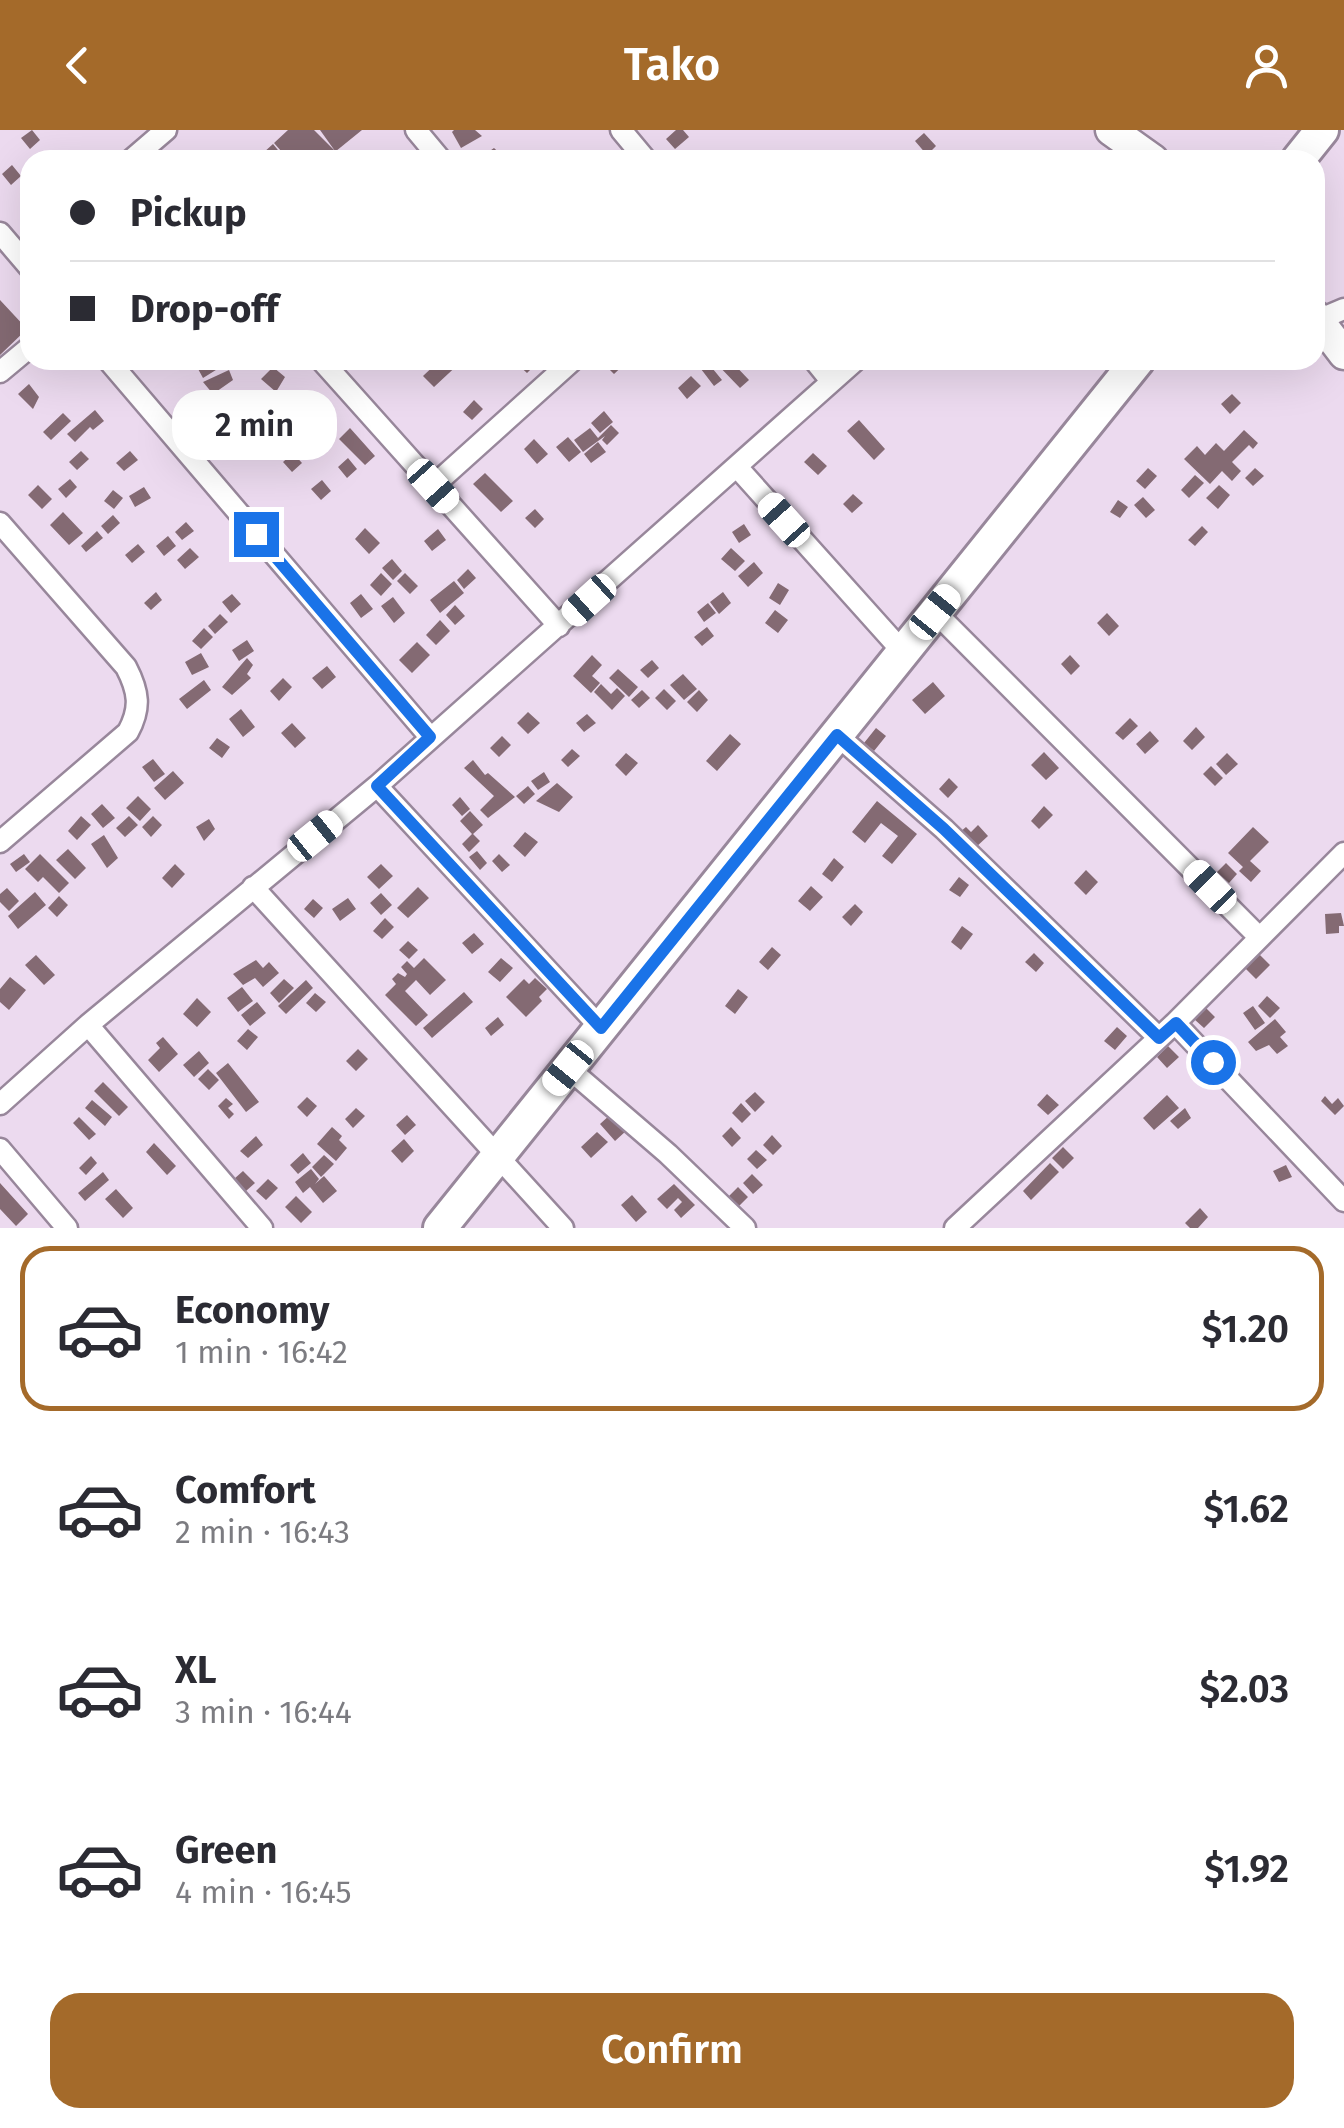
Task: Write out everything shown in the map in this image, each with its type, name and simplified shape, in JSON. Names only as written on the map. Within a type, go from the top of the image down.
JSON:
[{"type":"main road","points":[[1306,150],[1322,130]]},
{"type":"main road","points":[[440,1228],[1130,370]]},
{"type":"street","points":[[147,150],[166,130]]},
{"type":"street","points":[[416,130],[433,150]]},
{"type":"street","points":[[621,130],[638,150]]},
{"type":"street","points":[[1112,130],[1140,150]]},
{"type":"street","points":[[0,233],[20,250]]},
{"type":"street","points":[[1326,315],[1344,354]]},
{"type":"street","points":[[0,372],[20,355]]},
{"type":"street","points":[[117,370],[430,737]]},
{"type":"street","points":[[330,370],[559,626]]},
{"type":"street","points":[[433,486],[562,370]]},
{"type":"street","points":[[822,370],[831,381]]},
{"type":"street","points":[[0,1104],[88,1025],[377,786],[844,370]]},
{"type":"street","points":[[737,467],[903,652]]},
{"type":"street","points":[[0,523],[126,668],[137,688],[138,713],[128,732],[0,842]]},
{"type":"street","points":[[935,612],[1259,937]]},
{"type":"street","points":[[837,735],[944,829],[1159,1038]]},
{"type":"street","points":[[377,786],[601,1028]]},
{"type":"street","points":[[955,1228],[1176,1023],[1344,853]]},
{"type":"street","points":[[253,887],[563,1228]]},
{"type":"street","points":[[1176,1023],[1344,1201]]},
{"type":"street","points":[[88,1025],[262,1228]]},
{"type":"street","points":[[568,1068],[745,1228]]},
{"type":"street","points":[[0,1149],[68,1228]]},
{"type":"building","points":[[32,130],[40,140],[30,149],[21,138]]},
{"type":"building","points":[[288,130],[314,130],[334,150],[280,150],[274,143]]},
{"type":"building","points":[[320,130],[362,130],[334,150]]},
{"type":"building","points":[[454,130],[475,130],[482,136],[461,148]]},
{"type":"building","points":[[676,130],[683,130],[689,137],[675,149],[666,139]]},
{"type":"building","points":[[924,133],[936,146],[923,150],[915,141]]},
{"type":"building","points":[[12,165],[20,177],[11,185],[2,174]]},
{"type":"building","points":[[0,300],[20,321],[20,336],[0,355]]},
{"type":"building","points":[[199,370],[216,370],[203,378]]},
{"type":"building","points":[[229,370],[233,380],[213,394],[203,382]]},
{"type":"building","points":[[270,370],[285,377],[276,392],[261,379]]},
{"type":"building","points":[[429,370],[452,370],[434,387],[423,376]]},
{"type":"building","points":[[702,370],[714,370],[722,380],[714,386]]},
{"type":"building","points":[[723,370],[740,370],[749,380],[740,388]]},
{"type":"building","points":[[691,376],[701,386],[687,399],[678,388]]},
{"type":"building","points":[[29,384],[39,397],[33,409],[18,394]]},
{"type":"building","points":[[1232,394],[1241,403],[1230,414],[1221,404]]},
{"type":"building","points":[[278,400],[287,412],[279,419],[270,408]]},
{"type":"building","points":[[474,400],[483,409],[472,420],[463,412]]},
{"type":"building","points":[[95,410],[104,421],[93,430],[90,427],[75,442],[67,434]]},
{"type":"building","points":[[604,411],[613,422],[600,433],[591,423]]},
{"type":"building","points":[[63,413],[71,421],[51,440],[43,432]]},
{"type":"building","points":[[859,420],[885,449],[874,460],[847,431]]},
{"type":"building","points":[[220,423],[231,432],[219,445],[210,434]]},
{"type":"building","points":[[611,425],[619,433],[607,445],[602,440],[605,436],[583,452],[574,440],[590,428],[598,438]]},
{"type":"building","points":[[350,428],[375,456],[365,465],[339,439]]},
{"type":"building","points":[[1244,430],[1258,443],[1253,449],[1249,445],[1232,462],[1241,471],[1232,481],[1222,471],[1210,484],[1184,459],[1197,446],[1205,455],[1216,443],[1224,451]]},
{"type":"building","points":[[568,437],[581,452],[569,462],[556,447]]},
{"type":"building","points":[[534,439],[548,454],[537,464],[524,449]]},
{"type":"building","points":[[598,442],[606,452],[591,463],[584,454]]},
{"type":"building","points":[[81,451],[89,459],[77,470],[69,462]]},
{"type":"building","points":[[130,451],[138,460],[124,471],[116,463]]},
{"type":"building","points":[[293,453],[302,463],[292,472],[283,462]]},
{"type":"building","points":[[813,453],[827,466],[818,475],[804,462]]},
{"type":"building","points":[[348,458],[357,469],[347,478],[338,467]]},
{"type":"building","points":[[1148,468],[1157,476],[1145,489],[1136,481]]},
{"type":"building","points":[[1255,468],[1264,476],[1253,486],[1245,478]]},
{"type":"building","points":[[485,473],[513,501],[501,512],[473,484]]},
{"type":"building","points":[[1195,475],[1204,483],[1189,498],[1181,490]]},
{"type":"building","points":[[70,479],[77,487],[66,498],[58,489]]},
{"type":"building","points":[[322,480],[331,491],[321,500],[311,489]]},
{"type":"building","points":[[38,485],[52,499],[42,509],[28,495]]},
{"type":"building","points":[[1219,485],[1230,495],[1218,509],[1206,498]]},
{"type":"building","points":[[144,487],[151,498],[135,507],[129,496]]},
{"type":"building","points":[[113,490],[123,498],[114,509],[104,501]]},
{"type":"building","points":[[853,494],[863,503],[852,513],[843,504]]},
{"type":"building","points":[[1143,497],[1155,510],[1146,518],[1134,505]]},
{"type":"building","points":[[1118,500],[1128,507],[1120,518],[1110,512]]},
{"type":"building","points":[[535,509],[544,519],[535,528],[525,518]]},
{"type":"building","points":[[63,512],[83,533],[69,545],[50,525]]},
{"type":"building","points":[[113,515],[120,523],[108,534],[101,526]]},
{"type":"building","points":[[186,522],[194,531],[182,540],[175,532]]},
{"type":"building","points":[[744,524],[751,535],[739,543],[732,532]]},
{"type":"building","points":[[1202,526],[1208,532],[1195,546],[1188,540]]},
{"type":"building","points":[[365,528],[380,543],[369,554],[355,539]]},
{"type":"building","points":[[438,529],[446,540],[432,551],[424,541]]},
{"type":"building","points":[[97,531],[103,538],[86,552],[81,546]]},
{"type":"building","points":[[168,536],[176,546],[164,556],[156,546]]},
{"type":"building","points":[[138,544],[145,552],[132,563],[125,555]]},
{"type":"building","points":[[190,548],[199,557],[185,569],[177,560]]},
{"type":"building","points":[[731,548],[745,561],[735,571],[721,559]]},
{"type":"building","points":[[392,559],[402,571],[393,580],[382,568]]},
{"type":"building","points":[[754,562],[763,573],[748,587],[738,576]]},
{"type":"building","points":[[468,569],[476,578],[464,589],[457,580]]},
{"type":"building","points":[[381,573],[392,584],[381,596],[370,585]]},
{"type":"building","points":[[405,573],[418,586],[410,594],[397,581]]},
{"type":"building","points":[[454,581],[464,593],[440,613],[430,600]]},
{"type":"building","points":[[778,583],[789,590],[780,605],[769,598]]},
{"type":"building","points":[[156,592],[162,600],[151,610],[144,603]]},
{"type":"building","points":[[723,592],[731,603],[719,614],[710,602]]},
{"type":"building","points":[[232,594],[241,604],[231,613],[222,602]]},
{"type":"building","points":[[361,594],[373,609],[361,618],[350,603]]},
{"type":"building","points":[[393,597],[405,613],[394,623],[381,606]]},
{"type":"building","points":[[708,603],[716,613],[704,622],[697,612]]},
{"type":"building","points":[[455,605],[465,616],[455,625],[446,615]]},
{"type":"building","points":[[775,610],[788,620],[778,633],[765,623]]},
{"type":"building","points":[[1107,613],[1119,626],[1109,636],[1097,623]]},
{"type":"building","points":[[220,614],[228,622],[215,634],[208,626]]},
{"type":"building","points":[[440,620],[450,631],[436,645],[426,635]]},
{"type":"building","points":[[707,627],[714,636],[702,646],[694,637]]},
{"type":"building","points":[[204,628],[213,637],[201,649],[192,641]]},
{"type":"building","points":[[247,640],[254,651],[239,661],[232,650]]},
{"type":"building","points":[[417,642],[430,655],[412,673],[399,660]]},
{"type":"building","points":[[201,653],[209,667],[192,675],[185,662]]},
{"type":"building","points":[[592,655],[602,665],[592,676],[600,683],[591,693],[573,676]]},
{"type":"building","points":[[1070,655],[1080,666],[1071,675],[1061,664]]},
{"type":"building","points":[[247,658],[253,665],[247,674],[251,678],[232,695],[222,687]]},
{"type":"building","points":[[652,660],[659,668],[648,678],[640,670]]},
{"type":"building","points":[[327,666],[336,677],[322,689],[312,678]]},
{"type":"building","points":[[618,669],[638,687],[629,697],[609,678]]},
{"type":"building","points":[[683,674],[697,689],[684,700],[670,685]]},
{"type":"building","points":[[283,678],[292,687],[279,701],[270,691]]},
{"type":"building","points":[[204,680],[211,690],[187,709],[179,699]]},
{"type":"building","points":[[933,682],[945,696],[925,714],[912,700]]},
{"type":"building","points":[[601,684],[611,694],[617,688],[625,696],[612,710],[594,692]]},
{"type":"building","points":[[664,689],[676,701],[667,710],[655,698]]},
{"type":"building","points":[[642,690],[650,698],[639,708],[631,700]]},
{"type":"building","points":[[699,690],[708,700],[697,712],[687,702]]},
{"type":"building","points":[[241,709],[255,727],[243,737],[229,719]]},
{"type":"building","points":[[528,712],[540,723],[528,734],[517,723]]},
{"type":"building","points":[[587,714],[596,723],[584,732],[576,723]]},
{"type":"building","points":[[1130,718],[1138,726],[1123,740],[1115,733]]},
{"type":"building","points":[[292,723],[306,738],[295,748],[281,733]]},
{"type":"building","points":[[1196,727],[1205,737],[1192,750],[1183,741]]},
{"type":"building","points":[[876,728],[886,736],[874,751],[864,743]]},
{"type":"building","points":[[1150,731],[1159,741],[1145,754],[1136,744]]},
{"type":"building","points":[[730,734],[741,744],[717,771],[706,761]]},
{"type":"building","points":[[502,736],[511,745],[499,757],[490,748]]},
{"type":"building","points":[[217,738],[230,747],[222,758],[209,748]]},
{"type":"building","points":[[572,749],[580,756],[568,767],[561,760]]},
{"type":"building","points":[[1044,752],[1059,768],[1046,780],[1031,765]]},
{"type":"building","points":[[626,753],[638,763],[626,776],[615,765]]},
{"type":"building","points":[[1227,753],[1238,764],[1226,775],[1216,764]]},
{"type":"building","points":[[153,759],[165,774],[154,782],[142,767]]},
{"type":"building","points":[[473,760],[485,775],[488,773],[515,797],[488,818],[480,810],[494,796],[464,768]]},
{"type":"building","points":[[1211,766],[1223,778],[1215,786],[1203,774]]},
{"type":"building","points":[[173,771],[184,783],[165,800],[154,788]]},
{"type":"building","points":[[544,772],[550,782],[538,790],[531,781]]},
{"type":"building","points":[[949,778],[958,787],[948,798],[939,789]]},
{"type":"building","points":[[557,783],[573,797],[559,812],[536,801]]},
{"type":"building","points":[[528,786],[535,794],[524,804],[516,796]]},
{"type":"building","points":[[138,796],[151,809],[140,821],[126,808]]},
{"type":"building","points":[[460,797],[470,809],[462,816],[452,805]]},
{"type":"building","points":[[877,801],[917,834],[892,864],[882,856],[898,836],[881,823],[865,843],[852,832]]},
{"type":"building","points":[[102,804],[115,818],[103,828],[91,814]]},
{"type":"building","points":[[1044,806],[1053,815],[1039,829],[1031,821]]},
{"type":"building","points":[[470,811],[483,825],[473,834],[480,841],[469,852],[462,844],[472,834],[460,821]]},
{"type":"building","points":[[81,816],[91,825],[77,840],[68,831]]},
{"type":"building","points":[[129,816],[138,825],[125,837],[116,828]]},
{"type":"building","points":[[153,816],[162,825],[151,837],[142,827]]},
{"type":"building","points":[[209,819],[215,829],[204,841],[196,827]]},
{"type":"building","points":[[978,825],[988,836],[975,848],[960,832],[966,827],[971,832]]},
{"type":"building","points":[[1253,827],[1269,842],[1250,861],[1261,871],[1251,882],[1239,871],[1243,867],[1228,853]]},
{"type":"building","points":[[525,832],[538,842],[525,857],[513,846]]},
{"type":"building","points":[[104,835],[118,858],[107,868],[91,844]]},
{"type":"building","points":[[68,849],[86,868],[75,879],[56,860]]},
{"type":"building","points":[[477,851],[487,863],[480,870],[469,857]]},
{"type":"building","points":[[24,854],[30,862],[16,872],[10,864]]},
{"type":"building","points":[[40,854],[69,883],[59,893],[43,877],[38,882],[25,869]]},
{"type":"building","points":[[499,854],[510,865],[502,872],[492,861]]},
{"type":"building","points":[[834,858],[844,867],[832,882],[822,874]]},
{"type":"building","points":[[1226,863],[1237,874],[1229,883],[1217,872]]},
{"type":"building","points":[[175,864],[185,874],[172,888],[162,878]]},
{"type":"building","points":[[381,864],[393,876],[379,889],[367,877]]},
{"type":"building","points":[[1086,870],[1098,882],[1086,895],[1074,883]]},
{"type":"building","points":[[959,877],[969,885],[960,897],[949,890]]},
{"type":"building","points":[[811,886],[823,897],[810,911],[798,901]]},
{"type":"building","points":[[418,887],[429,898],[408,918],[397,908]]},
{"type":"building","points":[[7,888],[19,901],[9,911],[0,902],[0,894]]},
{"type":"building","points":[[35,892],[46,905],[18,929],[8,916]]},
{"type":"building","points":[[381,893],[392,905],[381,915],[370,903]]},
{"type":"building","points":[[59,896],[68,905],[57,917],[48,908]]},
{"type":"building","points":[[348,898],[356,909],[340,921],[332,909]]},
{"type":"building","points":[[313,899],[323,908],[314,918],[304,909]]},
{"type":"building","points":[[855,904],[863,912],[851,926],[842,917]]},
{"type":"building","points":[[1341,913],[1344,926],[1339,926],[1339,933],[1326,934],[1325,914]]},
{"type":"building","points":[[385,918],[394,927],[382,939],[373,931]]},
{"type":"building","points":[[962,926],[973,934],[961,950],[951,942]]},
{"type":"building","points":[[474,933],[484,944],[472,954],[462,943]]},
{"type":"building","points":[[408,941],[418,950],[409,959],[399,950]]},
{"type":"building","points":[[772,947],[781,955],[768,970],[759,962]]},
{"type":"building","points":[[1034,953],[1044,963],[1036,972],[1025,962]]},
{"type":"building","points":[[1259,954],[1270,965],[1256,979],[1245,968]]},
{"type":"building","points":[[36,955],[55,975],[44,985],[25,965]]},
{"type":"building","points":[[424,958],[446,980],[430,995],[416,980],[405,991],[428,1015],[416,1026],[385,995],[396,984],[392,979],[398,973],[405,977],[407,974],[401,967],[407,961],[414,968]]},
{"type":"building","points":[[501,958],[513,968],[500,982],[488,972]]},
{"type":"building","points":[[256,960],[263,968],[269,962],[279,973],[263,987],[255,978],[243,985],[233,974]]},
{"type":"building","points":[[10,977],[26,990],[9,1010],[0,1002],[0,989]]},
{"type":"building","points":[[535,978],[547,989],[539,997],[542,1001],[526,1017],[506,997],[524,979],[529,984]]},
{"type":"building","points":[[284,979],[294,988],[279,1003],[270,993]]},
{"type":"building","points":[[306,980],[313,988],[286,1014],[278,1006]]},
{"type":"building","points":[[242,987],[253,1001],[238,1012],[227,998]]},
{"type":"building","points":[[738,989],[748,997],[735,1014],[725,1006]]},
{"type":"building","points":[[464,992],[473,1002],[432,1038],[423,1028]]},
{"type":"building","points":[[315,993],[326,1002],[316,1012],[306,1003]]},
{"type":"building","points":[[1267,996],[1280,1008],[1270,1018],[1258,1006]]},
{"type":"building","points":[[197,998],[211,1012],[197,1027],[183,1014]]},
{"type":"building","points":[[257,1002],[266,1013],[250,1026],[241,1015]]},
{"type":"building","points":[[1253,1006],[1265,1023],[1255,1030],[1243,1013]]},
{"type":"building","points":[[1205,1007],[1215,1017],[1204,1028],[1194,1019]]},
{"type":"building","points":[[498,1017],[504,1025],[491,1036],[485,1028]]},
{"type":"building","points":[[1275,1019],[1286,1032],[1280,1037],[1288,1046],[1277,1054],[1269,1045],[1256,1051],[1248,1042]]},
{"type":"building","points":[[1117,1027],[1127,1036],[1115,1050],[1104,1041]]},
{"type":"building","points":[[248,1029],[258,1037],[247,1050],[237,1041]]},
{"type":"building","points":[[163,1037],[178,1054],[159,1072],[148,1060],[160,1048],[156,1043]]},
{"type":"building","points":[[1168,1046],[1179,1057],[1167,1068],[1157,1057]]},
{"type":"building","points":[[358,1049],[368,1059],[356,1071],[346,1061]]},
{"type":"building","points":[[199,1051],[209,1063],[194,1077],[183,1065]]},
{"type":"building","points":[[228,1063],[259,1102],[246,1112],[216,1073]]},
{"type":"building","points":[[208,1069],[219,1080],[209,1090],[198,1079]]},
{"type":"building","points":[[103,1082],[128,1107],[119,1116],[94,1091]]},
{"type":"building","points":[[755,1092],[765,1102],[755,1112],[745,1101]]},
{"type":"building","points":[[1047,1094],[1059,1105],[1048,1115],[1037,1105]]},
{"type":"building","points":[[1167,1095],[1179,1108],[1154,1130],[1143,1118]]},
{"type":"building","points":[[1325,1096],[1332,1104],[1338,1098],[1344,1106],[1335,1115],[1321,1101]]},
{"type":"building","points":[[307,1097],[317,1106],[307,1117],[297,1107]]},
{"type":"building","points":[[226,1098],[233,1104],[228,1108],[234,1114],[229,1119],[218,1106]]},
{"type":"building","points":[[92,1100],[112,1117],[105,1126],[85,1108]]},
{"type":"building","points":[[741,1103],[751,1114],[742,1123],[732,1113]]},
{"type":"building","points":[[356,1108],[365,1116],[353,1128],[345,1119]]},
{"type":"building","points":[[1185,1108],[1191,1118],[1178,1129],[1170,1121]]},
{"type":"building","points":[[611,1114],[626,1131],[615,1141],[600,1124]]},
{"type":"building","points":[[407,1115],[416,1125],[405,1135],[396,1125]]},
{"type":"building","points":[[79,1117],[96,1134],[89,1140],[73,1123]]},
{"type":"building","points":[[332,1127],[347,1148],[336,1161],[317,1144]]},
{"type":"building","points":[[731,1127],[741,1138],[732,1147],[722,1136]]},
{"type":"building","points":[[597,1132],[608,1142],[591,1158],[581,1147]]},
{"type":"building","points":[[772,1135],[782,1146],[773,1155],[763,1145]]},
{"type":"building","points":[[256,1136],[263,1145],[248,1158],[240,1151]]},
{"type":"building","points":[[404,1139],[414,1151],[402,1163],[391,1151]]},
{"type":"building","points":[[154,1143],[176,1166],[167,1175],[146,1152]]},
{"type":"building","points":[[1063,1147],[1074,1158],[1063,1169],[1052,1158]]},
{"type":"building","points":[[756,1150],[767,1160],[757,1169],[747,1159]]},
{"type":"building","points":[[303,1153],[311,1163],[298,1174],[290,1165]]},
{"type":"building","points":[[324,1155],[334,1164],[321,1177],[312,1167]]},
{"type":"building","points":[[91,1156],[97,1163],[86,1175],[79,1168]]},
{"type":"building","points":[[1050,1163],[1059,1172],[1031,1200],[1023,1191]]},
{"type":"building","points":[[1286,1165],[1292,1177],[1279,1182],[1273,1171]]},
{"type":"building","points":[[311,1169],[319,1179],[315,1184],[324,1176],[337,1191],[323,1203],[310,1187],[303,1193],[295,1182]]},
{"type":"building","points":[[243,1171],[255,1183],[246,1191],[234,1179]]},
{"type":"building","points":[[103,1172],[109,1180],[85,1201],[78,1193]]},
{"type":"building","points":[[752,1174],[763,1185],[753,1194],[743,1183]]},
{"type":"building","points":[[268,1179],[278,1188],[266,1200],[256,1191]]},
{"type":"building","points":[[0,1183],[28,1214],[16,1226],[0,1209]]},
{"type":"building","points":[[674,1184],[695,1205],[681,1218],[674,1210],[682,1202],[678,1198],[667,1209],[657,1199]]},
{"type":"building","points":[[738,1187],[748,1197],[739,1206],[729,1196]]},
{"type":"building","points":[[116,1189],[133,1208],[123,1218],[105,1199]]},
{"type":"building","points":[[632,1195],[647,1212],[636,1222],[621,1205]]},
{"type":"building","points":[[296,1196],[312,1212],[301,1223],[285,1207]]},
{"type":"building","points":[[1200,1208],[1208,1217],[1198,1228],[1190,1228],[1185,1223]]},
{"type":"route","points":[[256,534],[430,737],[377,786],[601,1028],[837,735],[944,829],[1159,1038],[1176,1023],[1213,1062]]}]
